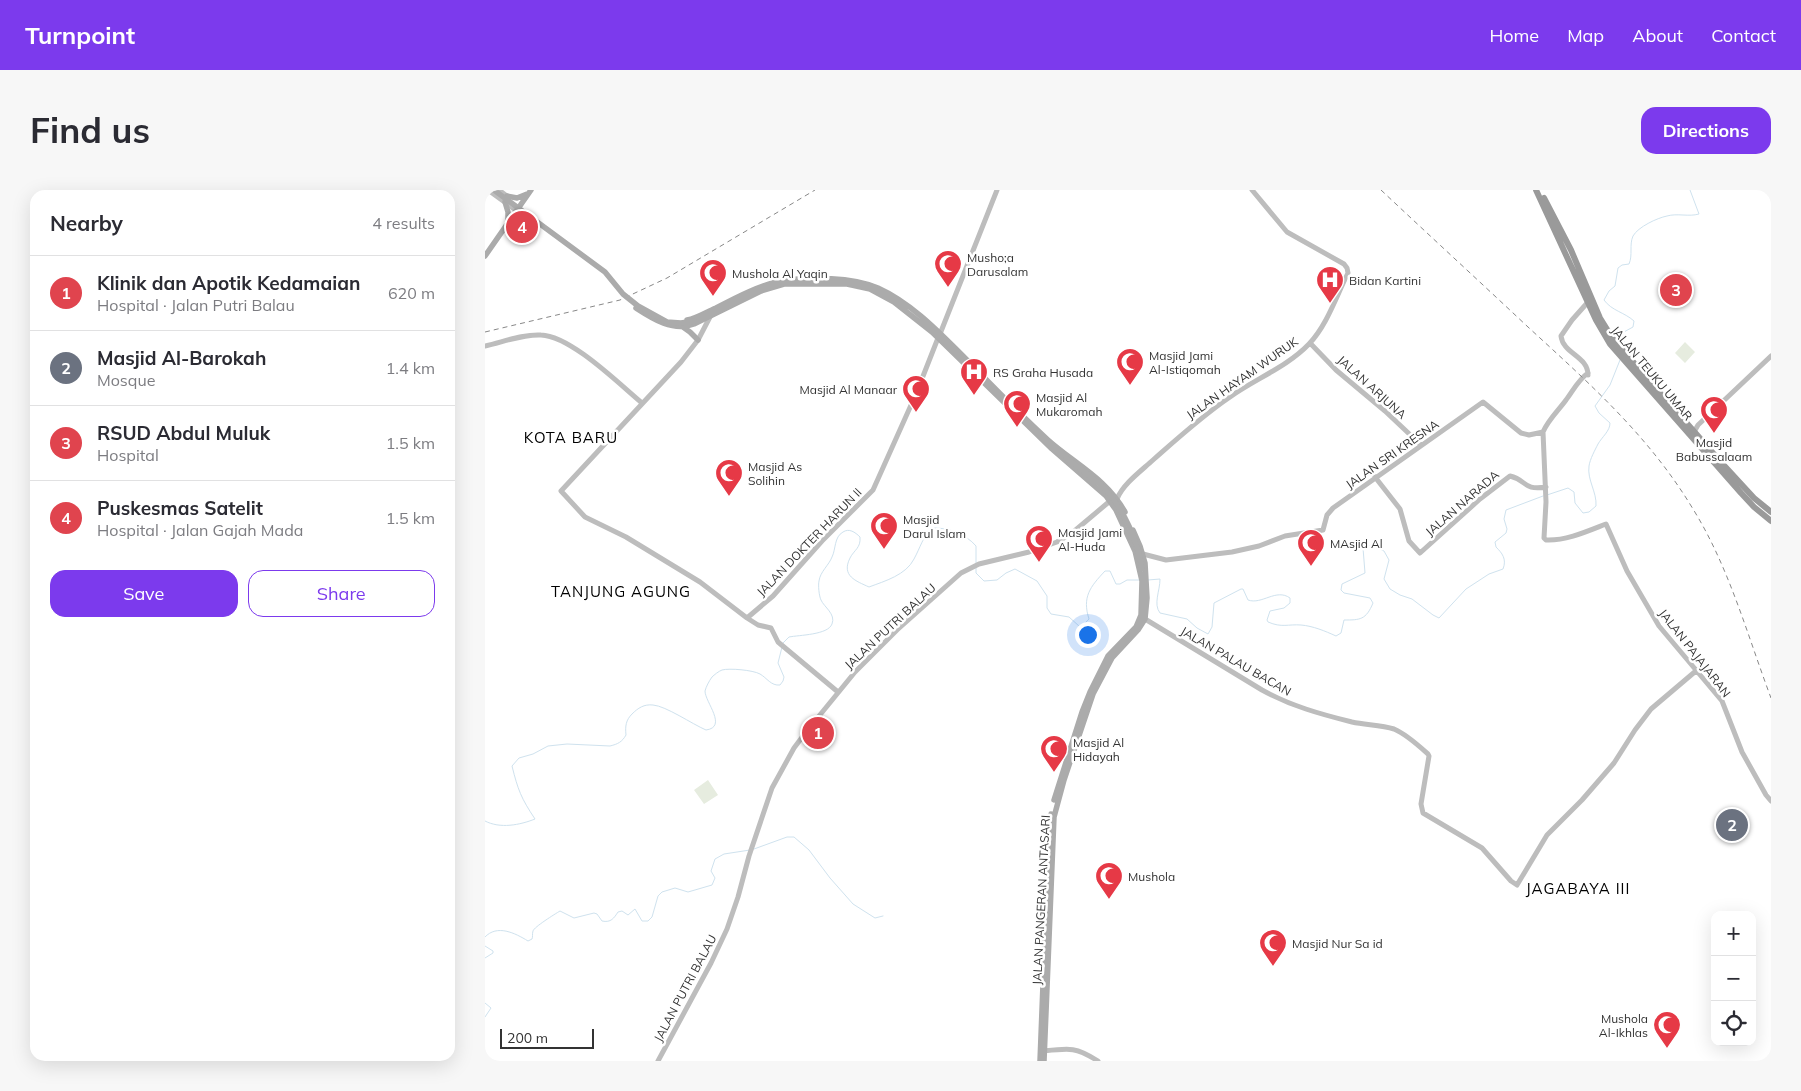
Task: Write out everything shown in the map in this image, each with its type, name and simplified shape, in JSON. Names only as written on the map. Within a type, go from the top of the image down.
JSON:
[{"type":"highway","name":"JALAN TEUKU UMAR","points":[[1536,190],[1587,302],[1610,344],[1771,521]]},
{"type":"highway","name":"JALAN TEUKU UMAR","points":[[1540,190],[1571,250],[1605,328],[1673,412]]},
{"type":"highway","name":"JALAN TEUKU UMAR","points":[[1688,428],[1758,506],[1771,512]]},
{"type":"main road","points":[[494,190],[605,272],[623,294],[638,306],[667,322],[681,324],[696,320],[747,293],[784,280],[861,282],[884,291],[939,336],[1062,454],[1107,490]]},
{"type":"main road","points":[[508,223],[506,199],[521,197],[531,190]]},
{"type":"main road","points":[[485,256],[531,190]]},
{"type":"main road","points":[[519,208],[605,270],[635,302],[689,330],[698,340]]},
{"type":"main road","points":[[679,325],[711,315],[761,291],[791,283],[857,285],[900,304]]},
{"type":"main road","points":[[1062,454],[1101,485],[1114,501],[1136,545],[1143,575]]},
{"type":"main road","name":"JALAN PANGERAN ANTASARI","points":[[1044,1061],[1049,823],[1056,793],[1082,712],[1096,680],[1111,654],[1140,620],[1143,600],[1143,554],[1128,527],[1117,499],[1107,490]]},
{"type":"main road","name":"JALAN PANGERAN ANTASARI","points":[[1107,490],[1110,501],[1125,520]]},
{"type":"main road","name":"JALAN PANGERAN ANTASARI","points":[[1039,1061],[1054,823],[1064,780],[1085,715],[1100,680],[1114,656],[1138,630],[1145,619],[1143,575],[1128,527]]},
{"type":"street","points":[[488,190],[519,208]]},
{"type":"street","points":[[499,190],[506,199]]},
{"type":"street","name":"JALAN DOKTER HARUN II","points":[[747,618],[773,596],[822,541],[873,490],[916,394],[997,190]]},
{"type":"street","name":"JALAN HAYAM WURUK","points":[[1117,499],[1121,492],[1141,471],[1200,418],[1245,386],[1288,361],[1310,343],[1325,320],[1347,274],[1347,268],[1344,264],[1285,231],[1252,190]]},
{"type":"street","points":[[1543,432],[1547,424],[1588,373],[1585,364],[1561,339],[1567,326],[1587,302]]},
{"type":"street","points":[[711,315],[698,340],[681,362],[561,491],[585,517],[626,537],[700,582],[758,625],[771,628],[778,642],[838,692]]},
{"type":"street","points":[[696,320],[703,324],[704,330]]},
{"type":"street","points":[[485,346],[533,335],[553,336],[595,362],[642,403]]},
{"type":"street","name":"JALAN ARJUNA","points":[[1310,343],[1336,370],[1385,411],[1421,445]]},
{"type":"street","points":[[1688,428],[1698,425],[1771,356]]},
{"type":"street","name":"JALAN SRI KRESNA","points":[[1143,554],[1171,559],[1242,550],[1285,536],[1323,530],[1327,515],[1331,510],[1483,402],[1521,433],[1529,435],[1543,432]]},
{"type":"street","name":"JALAN PAJAJARAN","points":[[1543,432],[1547,502],[1545,539],[1555,540],[1606,524],[1626,568],[1659,626],[1722,701],[1742,752],[1771,801]]},
{"type":"street","name":"JALAN NARADA","points":[[1375,477],[1400,509],[1407,536],[1420,553],[1480,499],[1510,476],[1514,476],[1531,488],[1546,487]]},
{"type":"street","points":[[1107,490],[1121,492]]},
{"type":"street","name":"JALAN PUTRI BALAU","points":[[658,1061],[727,929],[750,852],[770,794],[783,766],[801,738],[838,692],[897,630],[971,567],[1029,552],[1057,542],[1110,501]]},
{"type":"street","name":"JALAN PALAU BACAN","points":[[1145,619],[1273,697],[1307,711],[1352,722],[1393,729],[1418,745],[1429,756],[1421,804],[1423,813],[1482,848],[1511,882],[1517,885],[1547,835],[1582,800],[1614,763],[1651,709],[1697,670]]},
{"type":"street","points":[[1044,1051],[1060,1049],[1079,1050],[1098,1061]]},
{"type":"shaded area","points":[[1685,342],[1695,352],[1685,363],[1675,353]]},
{"type":"shaded area","points":[[708,780],[718,795],[704,804],[694,790]]},
{"type":"waterway","points":[[1626,349],[1622,333],[1633,327],[1634,321],[1611,307],[1604,300],[1609,291],[1615,286],[1618,268],[1629,264],[1632,239],[1639,229],[1667,216],[1699,214],[1690,190]]},
{"type":"waterway","points":[[1547,495],[1568,488],[1574,492],[1575,503],[1583,513],[1589,512],[1596,506],[1589,476],[1590,460],[1610,423],[1599,413],[1595,406],[1610,385],[1620,360]]},
{"type":"waterway","points":[[1148,580],[1160,579],[1157,601],[1160,613],[1187,619],[1197,628],[1208,634],[1212,627],[1214,603],[1243,589],[1248,600],[1253,601],[1279,595],[1285,595],[1290,598],[1290,603],[1284,608],[1270,611],[1268,622],[1281,625],[1310,626],[1336,636],[1341,633],[1344,620],[1362,618],[1368,613],[1373,603],[1370,598],[1344,593],[1341,590],[1342,584],[1365,573],[1363,548],[1371,545],[1384,551],[1389,560],[1384,579],[1390,589],[1412,599],[1439,618],[1466,589],[1489,574],[1503,569],[1504,559],[1495,542],[1506,533],[1507,529],[1504,519],[1506,510],[1543,496]]},
{"type":"waterway","points":[[783,643],[789,637],[813,634],[829,628],[832,624],[831,614],[820,598],[819,583],[821,575],[832,557],[838,537],[847,530],[860,537],[858,546],[850,558],[847,569],[851,577],[869,587],[895,577],[906,569],[914,559],[931,528],[956,532],[967,538],[976,546],[976,563]]},
{"type":"waterway","points":[[976,567],[976,573],[984,581],[997,580],[1015,569],[1037,581],[1047,596],[1047,608],[1051,614],[1069,617],[1079,626],[1089,619],[1086,604],[1087,598],[1091,587],[1105,571],[1110,571],[1116,584],[1127,580],[1139,580]]},
{"type":"waterway","points":[[485,821],[497,825],[510,825],[535,819],[523,799],[514,774],[512,766],[519,758],[533,754],[548,746],[567,744],[610,746],[615,744],[626,735],[626,723],[630,716],[639,708],[647,705],[665,708],[706,730],[712,728],[715,724],[715,719],[705,691],[712,677],[722,670],[741,670],[757,673],[772,683],[780,685],[784,677],[778,663],[782,647]]},
{"type":"waterway","points":[[754,849],[787,837],[794,837],[809,850],[853,904],[875,918],[883,916]]},
{"type":"waterway","points":[[485,937],[490,933],[500,930],[512,933],[528,941],[532,939],[534,929],[560,911],[574,918],[594,913],[602,921],[608,921],[612,920],[618,912],[622,911],[628,915],[635,909],[642,921],[648,921],[652,917],[658,896],[662,892],[675,888],[688,892],[712,885],[715,878],[711,871],[715,859],[724,854],[750,850]]},
{"type":"waterway","points":[[485,946],[493,951],[493,953],[485,958]]},
{"type":"waterway","points":[[485,1003],[491,1008],[485,1017]]},
{"type":"railway","points":[[485,332],[620,300],[667,278],[815,190]]},
{"type":"railway","points":[[1381,190],[1596,390],[1638,434],[1657,458],[1693,509],[1717,554],[1737,601],[1771,698]]},
{"type":"place","name":"Puskesmas Satelit","points":[[522,227]]},
{"type":"place","name":"Musho;a Darusalam","points":[[948,288]]},
{"type":"place","name":"RSUD Abdul Muluk","points":[[1676,290]]},
{"type":"place","name":"Mushola Al Yaqin","points":[[713,297]]},
{"type":"place","name":"Bidan Kartini","points":[[1330,304]]},
{"type":"place","name":"Masjid Jami Al-Istiqomah","points":[[1130,386]]},
{"type":"place","name":"RS Graha Husada","points":[[974,396]]},
{"type":"place","name":"Masjid Al Manaar","points":[[916,413]]},
{"type":"place","name":"Masjid Al Mukaromah","points":[[1017,428]]},
{"type":"place","name":"Masjid Babussalaam","points":[[1714,434]]},
{"type":"place","name":"Masjid As Solihin","points":[[729,497]]},
{"type":"place","name":"Masjid Darul Islam","points":[[884,550]]},
{"type":"place","name":"Masjid Jami Al-Huda","points":[[1039,563]]},
{"type":"place","name":"MAsjid Al","points":[[1311,567]]},
{"type":"place","name":"Klinik dan Apotik Kedamaian","points":[[818,733]]},
{"type":"place","name":"Masjid Al Hidayah","points":[[1054,773]]},
{"type":"place","name":"Masjid Al-Barokah","points":[[1732,825]]},
{"type":"place","name":"Mushola","points":[[1109,900]]},
{"type":"place","name":"Masjid Nur Sa id","points":[[1273,967]]},
{"type":"place","name":"Mushola Al-Ikhlas","points":[[1667,1049]]},
{"type":"district","name":"KOTA BARU","points":[[571,437]]},
{"type":"district","name":"TANJUNG AGUNG","points":[[621,591]]},
{"type":"district","name":"JAGABAYA III","points":[[1578,888]]}]
